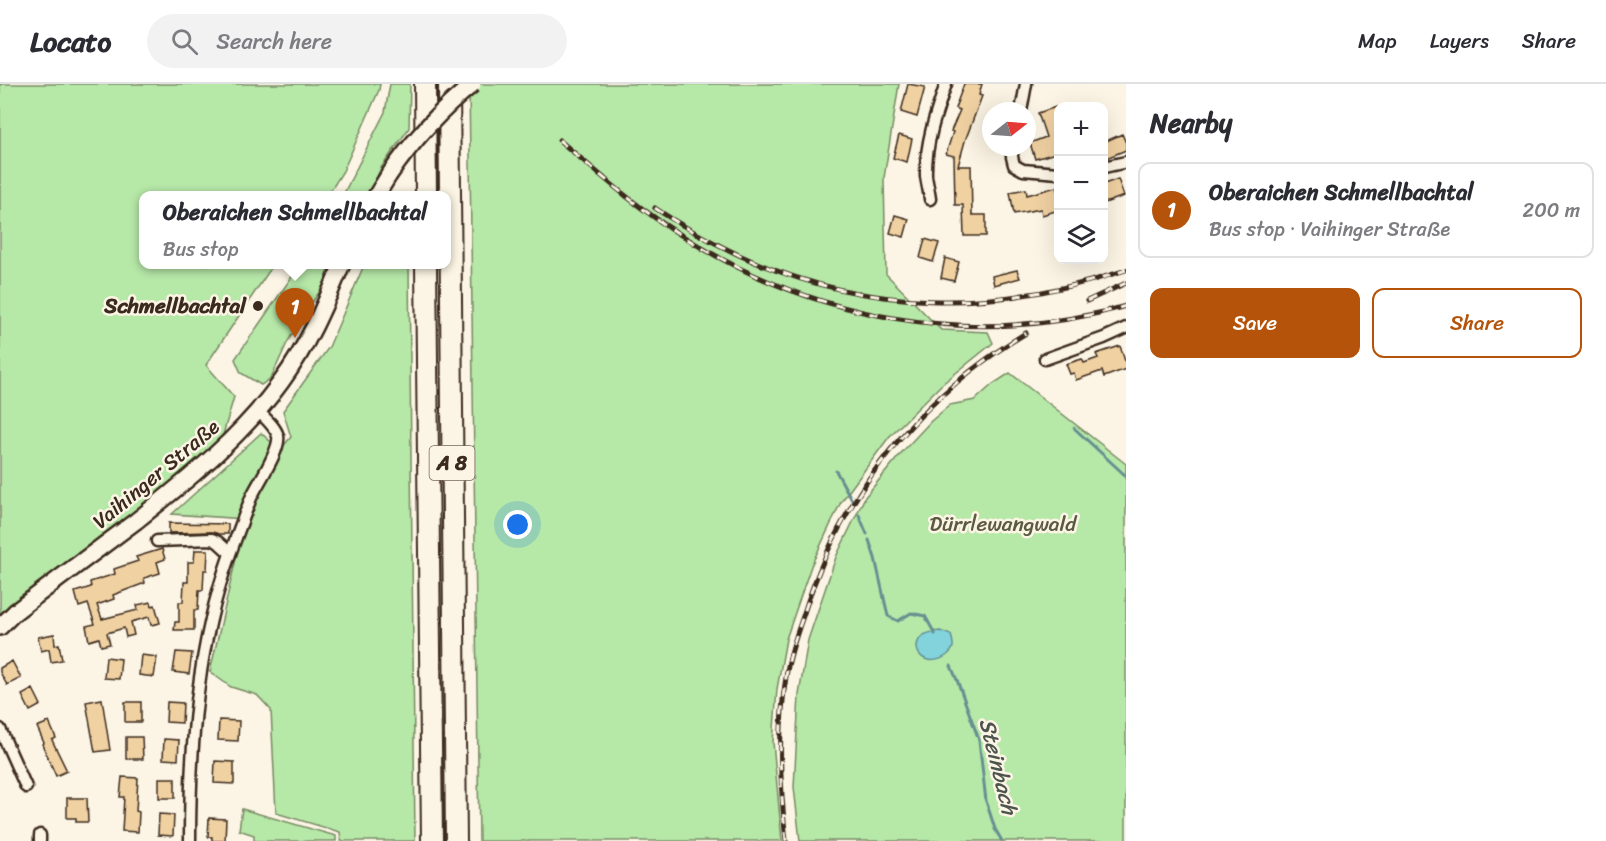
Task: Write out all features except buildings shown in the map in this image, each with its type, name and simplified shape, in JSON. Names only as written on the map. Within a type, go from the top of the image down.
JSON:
[{"type":"highway","points":[[424,84],[426,191]]},
{"type":"highway","name":"A 8","points":[[449,84],[450,191]]},
{"type":"highway","name":"A 8","points":[[426,269],[432,841]]},
{"type":"highway","name":"A 8","points":[[451,269],[456,841]]},
{"type":"main road","points":[[379,191],[408,147],[438,113],[473,84]]},
{"type":"main road","name":"Vaihinger Straße","points":[[0,627],[15,612],[189,480],[230,442],[281,382],[306,343],[340,269]]},
{"type":"street","points":[[930,199],[926,176],[928,149],[934,120],[946,84]]},
{"type":"street","points":[[1023,102],[1026,84]]},
{"type":"street","points":[[1012,156],[1014,165],[1023,170],[1054,173]]},
{"type":"street","points":[[1108,166],[1126,162]]},
{"type":"street","points":[[1045,359],[1126,328]]},
{"type":"street","points":[[190,841],[193,732],[207,640],[230,553],[252,497],[276,448],[278,436],[258,411]]},
{"type":"street","points":[[157,541],[212,539],[230,553]]},
{"type":"street","points":[[0,729],[26,788]]},
{"type":"green space","points":[[0,84],[380,84],[343,171],[330,191],[139,191],[139,269],[270,269],[206,365],[234,397],[222,438],[67,571],[0,624]]},
{"type":"green space","points":[[390,84],[410,84],[409,128],[381,168],[370,191],[345,191],[385,112]]},
{"type":"green space","points":[[469,84],[899,84],[884,178],[886,274],[941,330],[988,332],[993,343],[941,385],[889,437],[841,502],[811,566],[786,639],[777,689],[773,742],[782,841],[479,841]]},
{"type":"green space","points":[[297,269],[332,269],[288,341],[271,378],[261,385],[241,373],[235,359]]},
{"type":"green space","points":[[362,269],[409,269],[415,841],[341,841],[340,832],[276,813],[271,710],[257,695],[231,687],[210,672],[245,519],[172,514],[261,433],[280,450],[291,437],[283,411],[329,347]]},
{"type":"green space","name":"Dürrlewangwald","points":[[1010,373],[1126,464],[1126,841],[800,841],[794,787],[799,695],[808,640],[836,557],[865,497],[931,421],[950,405],[975,400]]},
{"type":"green space","points":[[242,809],[336,836],[336,841],[254,841],[254,835],[239,830]]},
{"type":"water","points":[[940,631],[951,635],[953,644],[951,652],[939,659],[921,657],[917,648],[921,637]]},
{"type":"waterway","name":"Steinbach","points":[[1074,428],[1126,476]]},
{"type":"waterway","name":"Steinbach","points":[[836,471],[853,502]]},
{"type":"waterway","name":"Steinbach","points":[[859,515],[867,534]]},
{"type":"waterway","name":"Steinbach","points":[[869,540],[888,616],[898,621],[911,613],[925,616],[935,634]]},
{"type":"waterway","name":"Steinbach","points":[[951,666],[979,740],[986,801],[995,829],[1002,841]]},
{"type":"railway","points":[[559,140],[633,202],[681,235],[732,264],[785,288],[840,306],[896,318],[953,325],[1011,325],[1069,319],[1126,306]]},
{"type":"railway","points":[[655,208],[717,244],[786,274],[834,288],[882,297],[931,301],[979,300],[1028,294],[1077,284],[1126,270]]},
{"type":"railway","points":[[1087,301],[1126,283]]},
{"type":"railway","points":[[786,841],[780,738],[783,697],[795,639],[819,572],[862,490],[888,454],[918,419],[987,359],[1026,333]]},
{"type":"place","name":"Schmellbachtal","points":[[258,306]]},
{"type":"place","name":"Oberaichen Schmellbachtal","points":[[295,338]]}]
